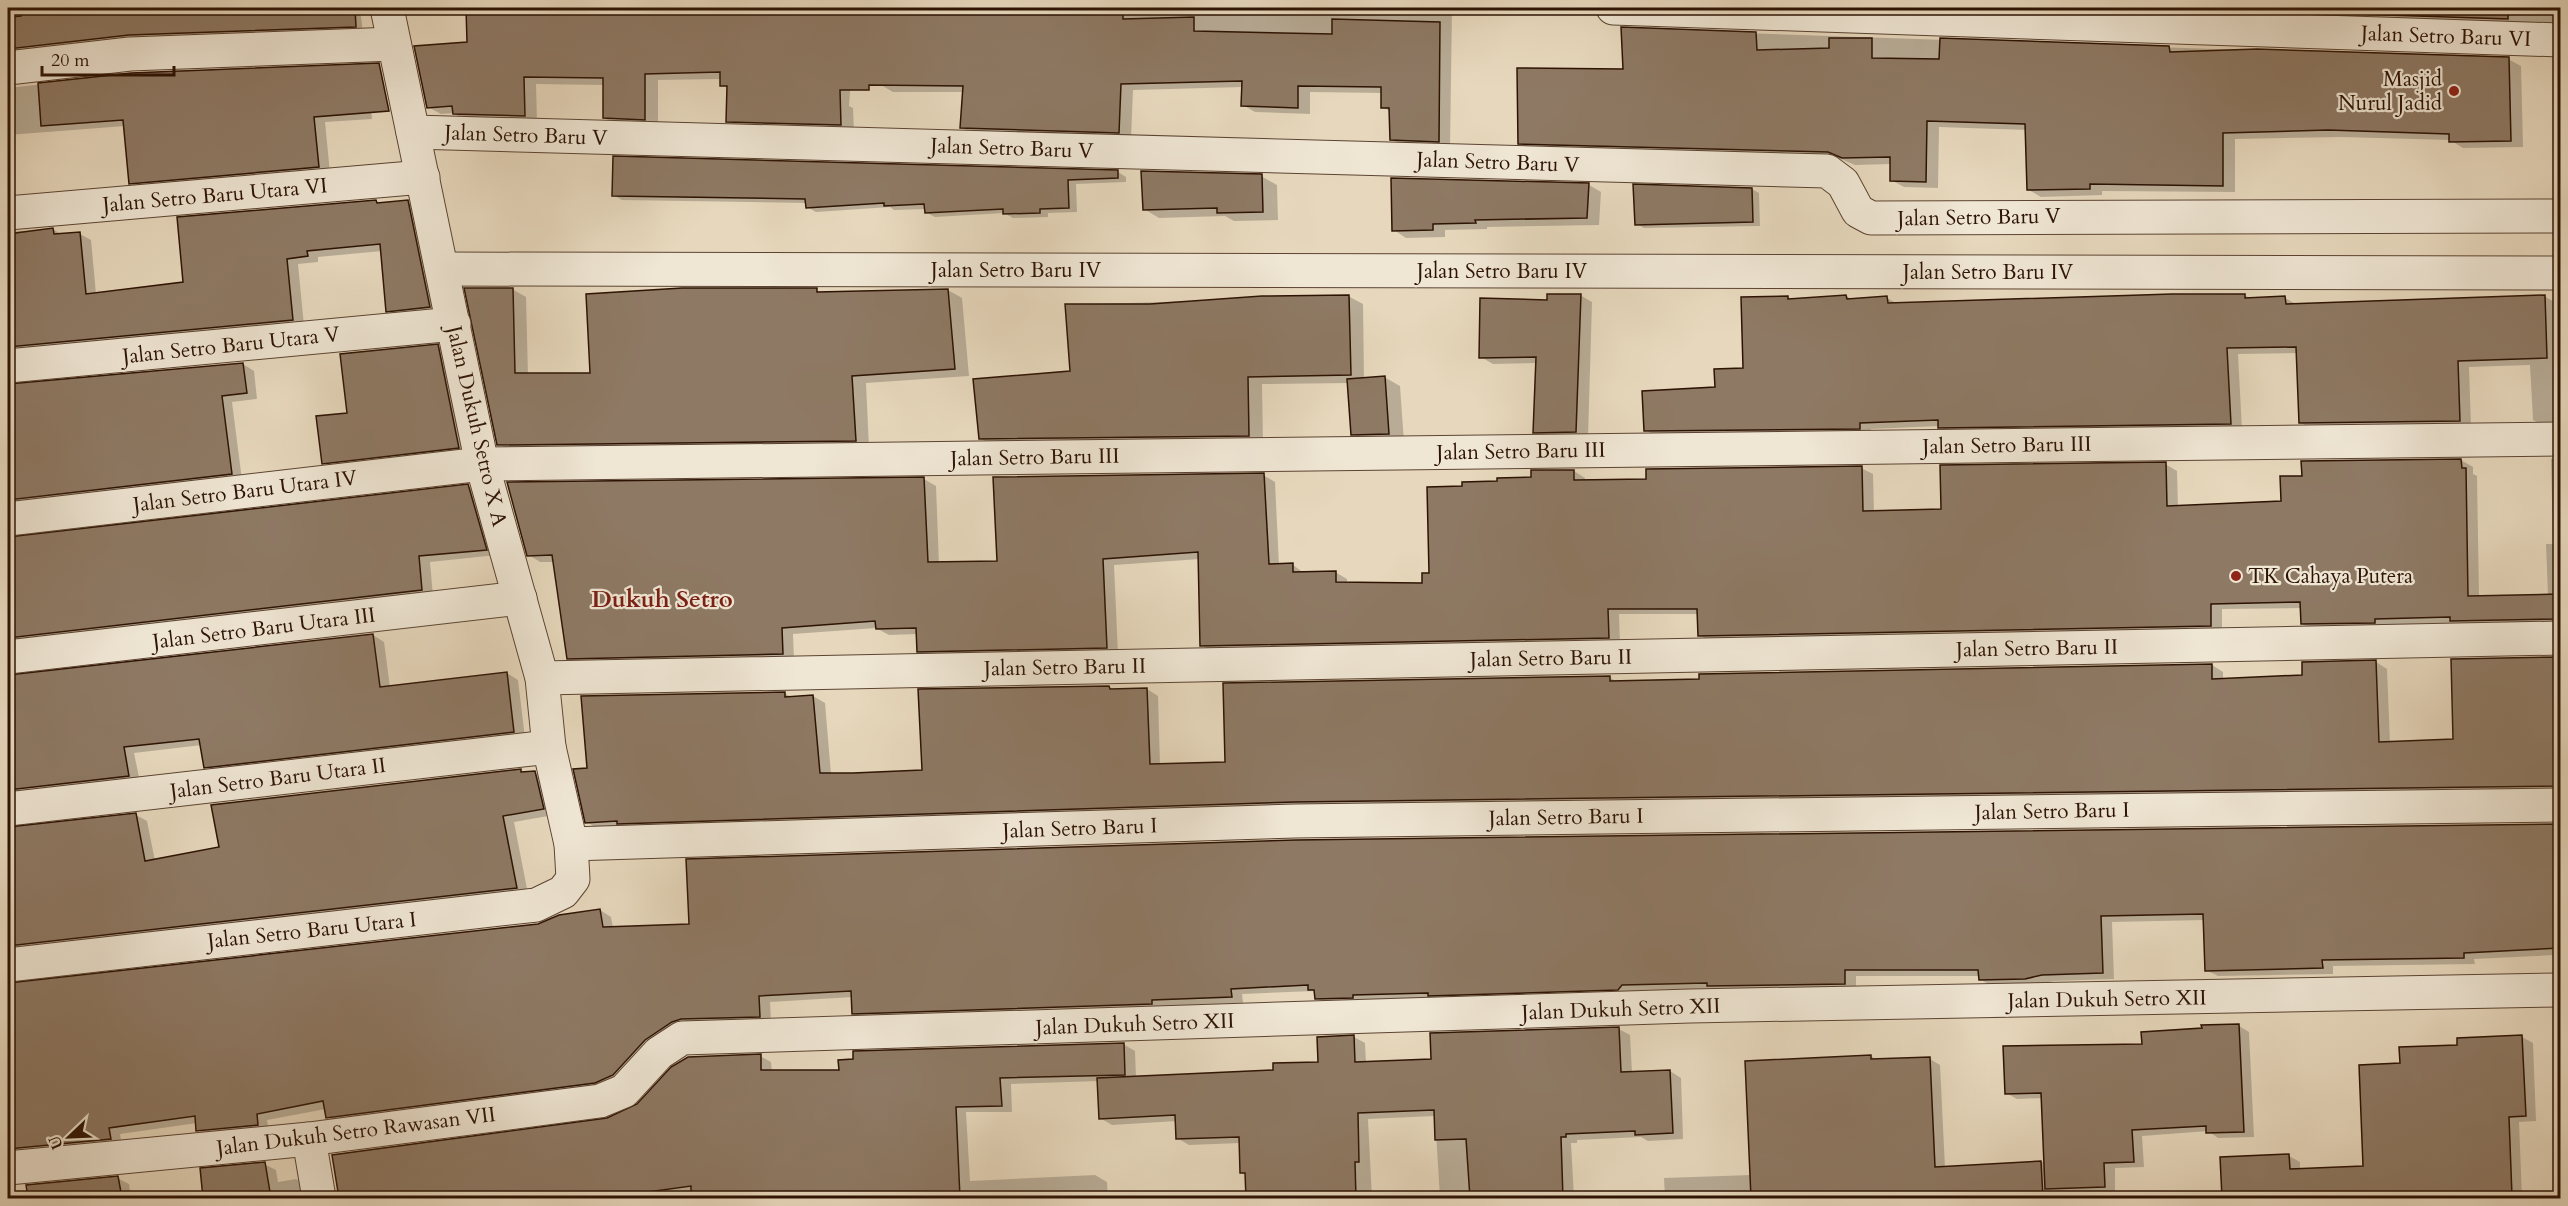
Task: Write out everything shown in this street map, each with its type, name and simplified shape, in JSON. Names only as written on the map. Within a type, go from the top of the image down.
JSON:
[{"type":"street","name":"Jalan Dukuh Setro X A","points":[[387,8],[482,464],[542,678],[549,747],[571,844]]},
{"type":"street","name":"Jalan Setro Baru VI","points":[[1613,8],[2560,40]]},
{"type":"street","points":[[8,68],[130,54],[394,44]]},
{"type":"street","name":"Jalan Setro Baru V","points":[[413,132],[1827,171],[1843,183],[1858,211],[1871,218],[2560,216]]},
{"type":"street","name":"Jalan Setro Baru Utara VI","points":[[8,213],[423,177]]},
{"type":"street","name":"Jalan Setro Baru IV","points":[[443,269],[2560,273]]},
{"type":"street","name":"Jalan Setro Baru Utara V","points":[[8,366],[454,324]]},
{"type":"street","name":"Jalan Setro Baru III","points":[[482,464],[2560,439]]},
{"type":"street","name":"Jalan Setro Baru Utara IV","points":[[8,519],[482,464]]},
{"type":"street","name":"Jalan Setro Baru Utara III","points":[[8,657],[520,598]]},
{"type":"street","name":"Jalan Setro Baru II","points":[[542,678],[2560,639]]},
{"type":"street","name":"Jalan Setro Baru Utara II","points":[[8,809],[549,747]]},
{"type":"street","name":"Jalan Setro Baru I","points":[[571,844],[1295,821],[2560,805]]},
{"type":"street","name":"Jalan Setro Baru Utara I","points":[[8,964],[536,905],[563,892],[573,879],[571,844]]},
{"type":"street","name":"Jalan Dukuh Setro XII","points":[[682,1038],[1678,1007],[2560,990]]},
{"type":"street","name":"Jalan Dukuh Setro Rawasan VII","points":[[8,1168],[309,1139],[600,1101],[624,1091],[659,1053],[682,1038]]},
{"type":"street","points":[[309,1139],[319,1198]]},
{"type":"building","points":[[57,8],[57,14],[139,8],[355,8],[356,27],[129,35],[8,49],[8,17],[21,16],[21,11]]},
{"type":"building","points":[[466,8],[964,8],[964,10],[1060,14],[1060,8],[1123,10],[1123,19],[1194,17],[1194,31],[1332,34],[1332,19],[1440,22],[1439,142],[1390,140],[1389,108],[1381,108],[1381,87],[1298,86],[1298,108],[1241,106],[1242,81],[1121,84],[1119,133],[960,128],[963,86],[869,85],[869,90],[840,90],[841,125],[726,122],[727,86],[720,86],[720,72],[645,74],[645,120],[603,118],[603,78],[524,77],[525,116],[453,114],[452,106],[427,108],[414,46],[467,42]]},
{"type":"building","points":[[2259,8],[2508,8],[2508,19],[2259,11]]},
{"type":"building","points":[[1621,27],[1756,32],[1757,50],[1829,48],[1829,38],[1872,38],[1872,58],[1939,59],[1940,38],[2169,46],[2170,52],[2257,49],[2509,57],[2511,141],[2449,142],[2449,134],[2328,130],[2223,133],[2223,186],[2090,184],[2090,189],[2027,190],[2025,124],[1927,121],[1926,182],[1890,181],[1890,157],[1842,158],[1828,152],[1518,144],[1517,68],[1623,69]]},
{"type":"building","points":[[379,63],[389,111],[314,117],[319,167],[129,184],[123,120],[41,126],[38,83],[131,73]]},
{"type":"building","points":[[613,156],[1118,170],[1118,178],[1068,180],[1069,208],[1040,209],[1040,213],[1003,214],[1003,209],[925,213],[924,204],[884,206],[884,203],[806,208],[805,199],[612,196]]},
{"type":"building","points":[[1141,171],[1262,174],[1263,212],[1217,213],[1217,208],[1143,210]]},
{"type":"building","points":[[1391,178],[1589,183],[1587,218],[1475,220],[1476,223],[1433,224],[1433,230],[1392,231]]},
{"type":"building","points":[[1633,184],[1752,188],[1753,222],[1635,225]]},
{"type":"building","points":[[376,200],[377,203],[408,200],[430,307],[386,312],[380,244],[307,251],[308,256],[287,259],[293,320],[8,347],[8,234],[53,228],[54,234],[80,232],[86,294],[183,282],[177,217]]},
{"type":"building","points":[[464,288],[513,288],[515,373],[590,373],[586,294],[682,288],[817,288],[817,292],[948,289],[955,369],[852,376],[856,441],[497,445]]},
{"type":"building","points":[[1547,294],[1581,294],[1576,432],[1533,433],[1536,357],[1479,358],[1480,298],[1547,300]]},
{"type":"building","points":[[2172,294],[2245,294],[2245,298],[2285,296],[2286,304],[2545,295],[2547,358],[2458,361],[2460,421],[2299,423],[2296,347],[2227,348],[2231,424],[1938,428],[1938,420],[1860,423],[1860,429],[1644,431],[1642,391],[1715,387],[1714,369],[1743,368],[1741,297],[1788,296],[1788,299],[1846,295],[1847,299],[1887,296],[1888,303]]},
{"type":"building","points":[[1349,295],[1351,375],[1248,377],[1249,436],[979,439],[973,379],[1070,371],[1065,304],[1150,304],[1262,296]]},
{"type":"building","points":[[438,344],[459,448],[322,464],[316,416],[347,413],[340,354]]},
{"type":"building","points":[[243,363],[247,393],[222,396],[232,474],[8,500],[8,384]]},
{"type":"building","points":[[1385,376],[1389,434],[1351,435],[1347,379]]},
{"type":"building","points":[[2461,459],[2462,468],[2466,468],[2468,596],[2560,594],[2560,619],[2450,621],[2450,617],[2375,619],[2375,623],[2301,624],[2300,602],[2211,604],[2211,626],[1698,636],[1697,609],[1608,609],[1609,638],[1200,646],[1198,552],[1103,559],[1107,648],[917,652],[916,628],[876,629],[875,621],[782,628],[783,654],[567,659],[552,555],[527,556],[507,482],[924,477],[928,562],[997,561],[993,477],[1264,473],[1269,564],[1293,563],[1293,572],[1336,571],[1336,582],[1422,583],[1422,573],[1429,573],[1427,487],[1462,486],[1462,482],[1531,477],[1531,470],[1574,470],[1574,480],[1646,479],[1646,469],[1862,466],[1863,511],[1941,509],[1940,465],[2166,462],[2167,506],[2281,501],[2280,476],[2302,476],[2301,461]]},
{"type":"building","points":[[468,484],[487,550],[419,556],[422,590],[8,638],[8,537]]},
{"type":"building","points":[[373,634],[380,687],[507,672],[514,732],[204,768],[199,739],[124,747],[129,776],[8,790],[8,675]]},
{"type":"building","points":[[2560,657],[2560,786],[1295,802],[617,824],[617,821],[585,823],[573,769],[587,768],[581,696],[785,692],[785,697],[813,695],[820,773],[853,773],[922,770],[918,689],[1109,686],[1110,689],[1147,688],[1150,764],[1225,762],[1223,683],[1610,676],[1610,681],[1699,679],[1699,674],[2212,664],[2212,679],[2302,675],[2302,662],[2376,660],[2379,742],[2453,739],[2451,659]]},
{"type":"building","points":[[521,769],[521,772],[535,771],[544,809],[503,816],[517,888],[8,946],[8,827],[136,813],[145,861],[219,847],[211,805]]},
{"type":"building","points":[[2560,824],[2560,948],[2464,953],[2464,958],[2322,960],[2323,968],[2205,971],[2203,914],[2101,916],[2103,973],[2042,975],[2025,979],[1979,980],[1978,970],[1845,970],[1845,984],[1622,985],[1618,990],[1428,996],[1428,993],[1353,995],[1353,998],[1315,999],[1314,990],[1308,990],[1308,985],[1231,989],[1232,997],[1152,1000],[1152,1004],[852,1014],[851,991],[759,996],[760,1017],[681,1019],[672,1022],[645,1040],[613,1075],[595,1083],[326,1118],[323,1101],[257,1114],[258,1125],[196,1131],[195,1116],[109,1128],[111,1139],[8,1149],[8,983],[538,924],[559,915],[600,909],[603,927],[689,924],[686,859],[1295,840]]},
{"type":"building","points":[[2239,1024],[2244,1132],[2206,1133],[2206,1126],[2132,1130],[2134,1162],[2104,1163],[2105,1187],[2045,1189],[2041,1093],[2005,1094],[2003,1046],[2142,1044],[2141,1032],[2202,1028],[2201,1025]]},
{"type":"building","points":[[1619,1027],[1621,1072],[1670,1070],[1673,1133],[1635,1135],[1635,1131],[1566,1134],[1566,1137],[1561,1137],[1563,1198],[1470,1198],[1466,1139],[1435,1140],[1434,1110],[1358,1113],[1359,1162],[1355,1162],[1356,1198],[1246,1198],[1245,1173],[1240,1173],[1239,1137],[1176,1139],[1175,1115],[1099,1119],[1097,1078],[1273,1070],[1273,1063],[1318,1062],[1317,1037],[1354,1035],[1355,1062],[1431,1059],[1430,1033]]},
{"type":"building","points":[[2522,1035],[2526,1116],[2509,1117],[2512,1196],[2222,1198],[2220,1157],[2289,1154],[2290,1169],[2363,1166],[2359,1065],[2400,1063],[2399,1047],[2457,1045],[2457,1038]]},
{"type":"building","points":[[1124,1043],[1125,1075],[1000,1078],[1002,1106],[956,1107],[960,1198],[691,1198],[691,1186],[604,1198],[339,1198],[332,1155],[607,1118],[637,1104],[671,1067],[688,1057],[761,1054],[761,1070],[839,1070],[838,1060],[853,1059],[853,1051]]},
{"type":"building","points":[[1871,1055],[1871,1059],[1930,1057],[1935,1167],[2041,1161],[2043,1198],[1751,1198],[1745,1061]]},
{"type":"building","points":[[265,1162],[271,1198],[203,1198],[200,1168]]},
{"type":"building","points":[[118,1176],[122,1198],[28,1198],[26,1185]]},
{"type":"place","name":"Masjid Nurul Jadid","points":[[2454,91]]},
{"type":"place","name":"TK Cahaya Putera","points":[[2236,576]]},
{"type":"district","name":"Dukuh Setro","points":[[662,599]]}]
